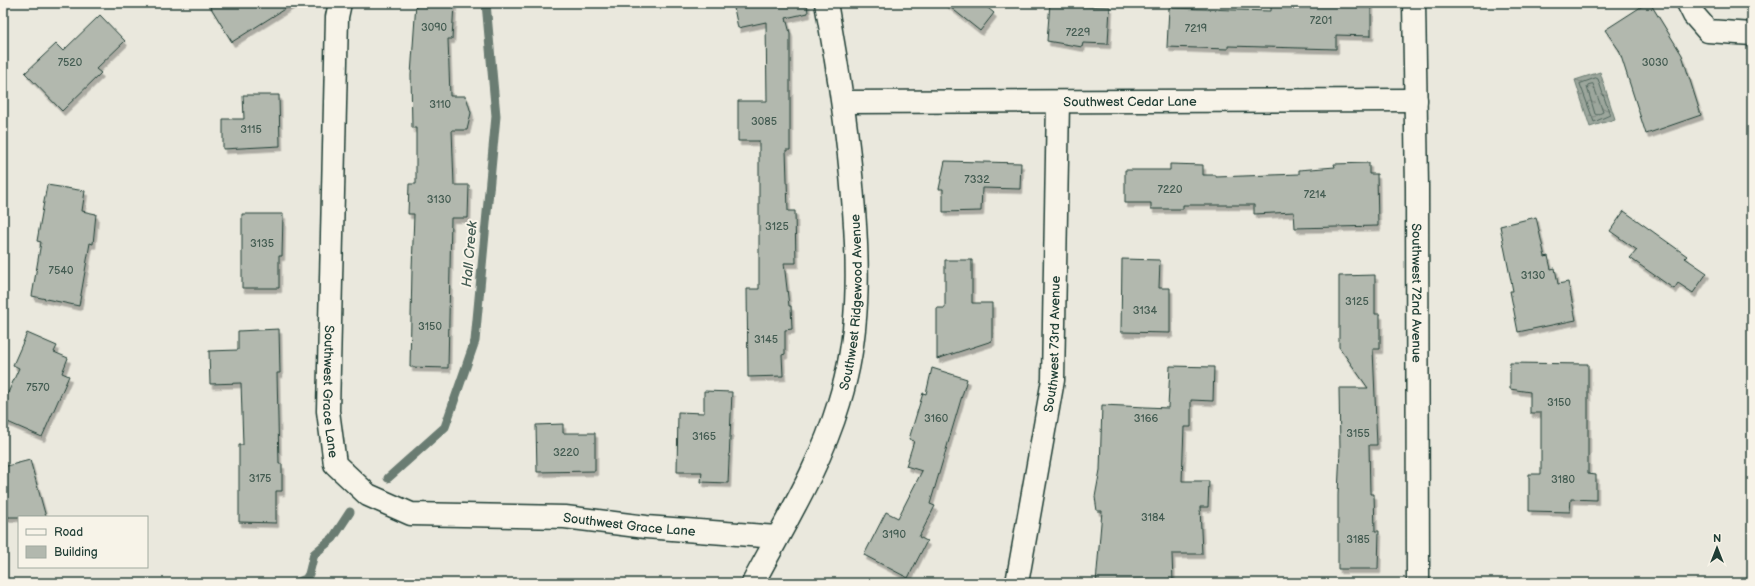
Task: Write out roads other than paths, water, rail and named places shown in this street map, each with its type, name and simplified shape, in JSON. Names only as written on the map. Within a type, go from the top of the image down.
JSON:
[{"type":"street","name":"Southwest Grace Lane","points":[[340,3],[337,17],[328,411],[335,464],[368,495],[411,514],[565,517],[646,527],[777,537]]},
{"type":"street","name":"Southwest Ridgewood Avenue","points":[[753,583],[810,477],[839,403],[850,362],[856,325],[856,231],[844,102],[826,3]]},
{"type":"street","name":"Southwest 72nd Avenue","points":[[1414,3],[1416,100],[1418,583]]},
{"type":"street","points":[[1688,3],[1694,15],[1708,31],[1752,34]]},
{"type":"street","name":"Southwest Cedar Lane","points":[[844,102],[1416,100]]},
{"type":"street","name":"Southwest 73rd Avenue","points":[[1017,583],[1053,380],[1058,102]]},
{"type":"water","points":[[1600,72],[1615,119],[1590,127],[1575,80]]},
{"type":"waterway","name":"Hall Creek","points":[[388,478],[445,427],[475,341],[496,116],[486,3]]},
{"type":"waterway","name":"Hall Creek","points":[[296,583],[306,579],[309,574],[314,554],[333,538],[350,512]]}]
